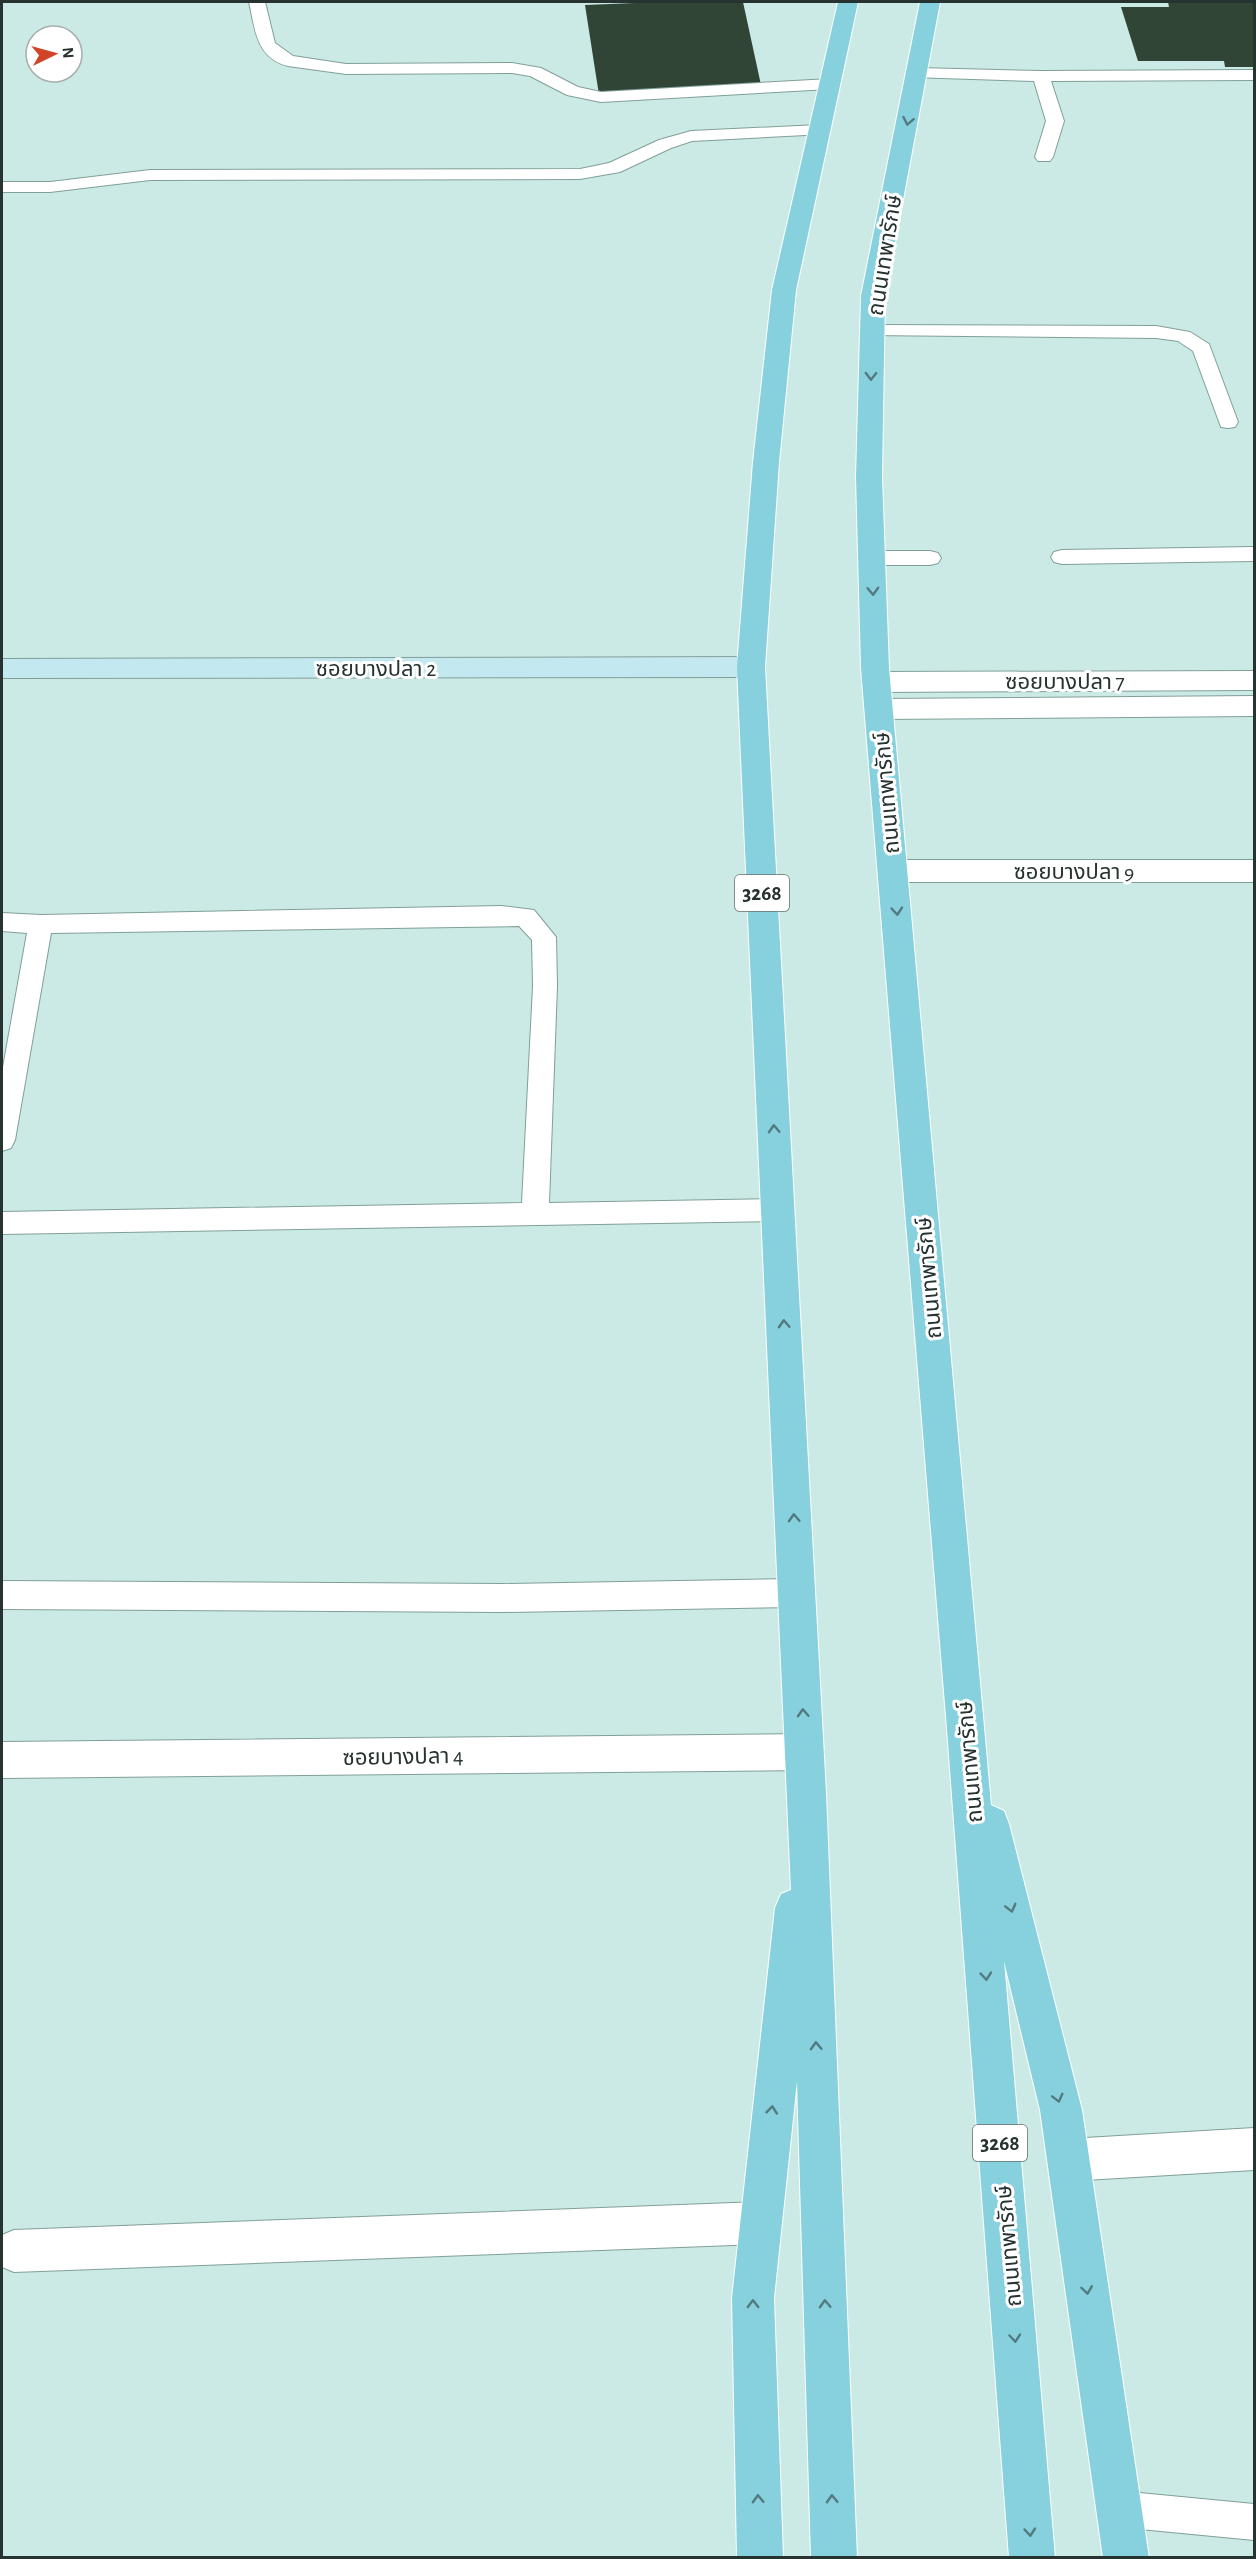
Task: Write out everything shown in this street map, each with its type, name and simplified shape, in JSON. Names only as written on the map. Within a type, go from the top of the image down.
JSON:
[{"type":"main road","name":"3268","points":[[834,2558],[807,1793],[751,667],[766,462],[784,290],[848,2]]},
{"type":"main road","name":"ถนนเทพารักษ์","points":[[930,2],[873,296],[869,477],[877,696],[894,871],[966,1730],[1032,2558]]},
{"type":"main road","points":[[966,1730],[1061,2110],[1126,2558]]},
{"type":"main road","points":[[760,2558],[753,2298],[807,1793]]},
{"type":"street","name":"ซอยบางปลา 2","points":[[2,669],[751,667]]},
{"type":"street","name":"ซอยบางปลา 7","points":[[877,696],[1254,681]]},
{"type":"street","points":[[877,696],[1254,706]]},
{"type":"street","name":"ซอยบางปลา 9","points":[[894,871],[1254,871]]},
{"type":"street","name":"ซอยบางปลา 4","points":[[2,1760],[805,1752]]},
{"type":"street","points":[[1068,2160],[1254,2149]]},
{"type":"street","points":[[14,2251],[760,2223]]},
{"type":"lane","points":[[257,2],[267,45],[288,61],[346,69],[512,68],[535,72],[573,91],[601,97],[830,84]]},
{"type":"lane","points":[[917,73],[1041,76],[1254,75]]},
{"type":"lane","points":[[1041,76],[1055,121],[1044,157]]},
{"type":"lane","points":[[2,187],[50,187],[150,175],[580,174],[614,168],[664,144],[691,136],[819,130]]},
{"type":"lane","points":[[872,331],[1156,332],[1183,336],[1202,348],[1228,422]]},
{"type":"lane","points":[[1062,557],[1254,554]]},
{"type":"lane","points":[[872,558],[930,558]]},
{"type":"lane","points":[[2,922],[41,924],[489,915],[525,917],[544,937],[545,986],[535,1214]]},
{"type":"lane","points":[[2,1140],[41,924]]},
{"type":"lane","points":[[2,1223],[778,1210]]},
{"type":"lane","points":[[2,1595],[501,1598],[797,1593]]},
{"type":"lane","points":[[1119,2509],[1254,2522]]},
{"type":"building","points":[[743,2],[761,85],[599,95],[585,5]]},
{"type":"building","points":[[1168,2],[1254,2],[1254,67],[1225,67],[1224,61],[1138,61],[1121,7],[1169,7]]}]
